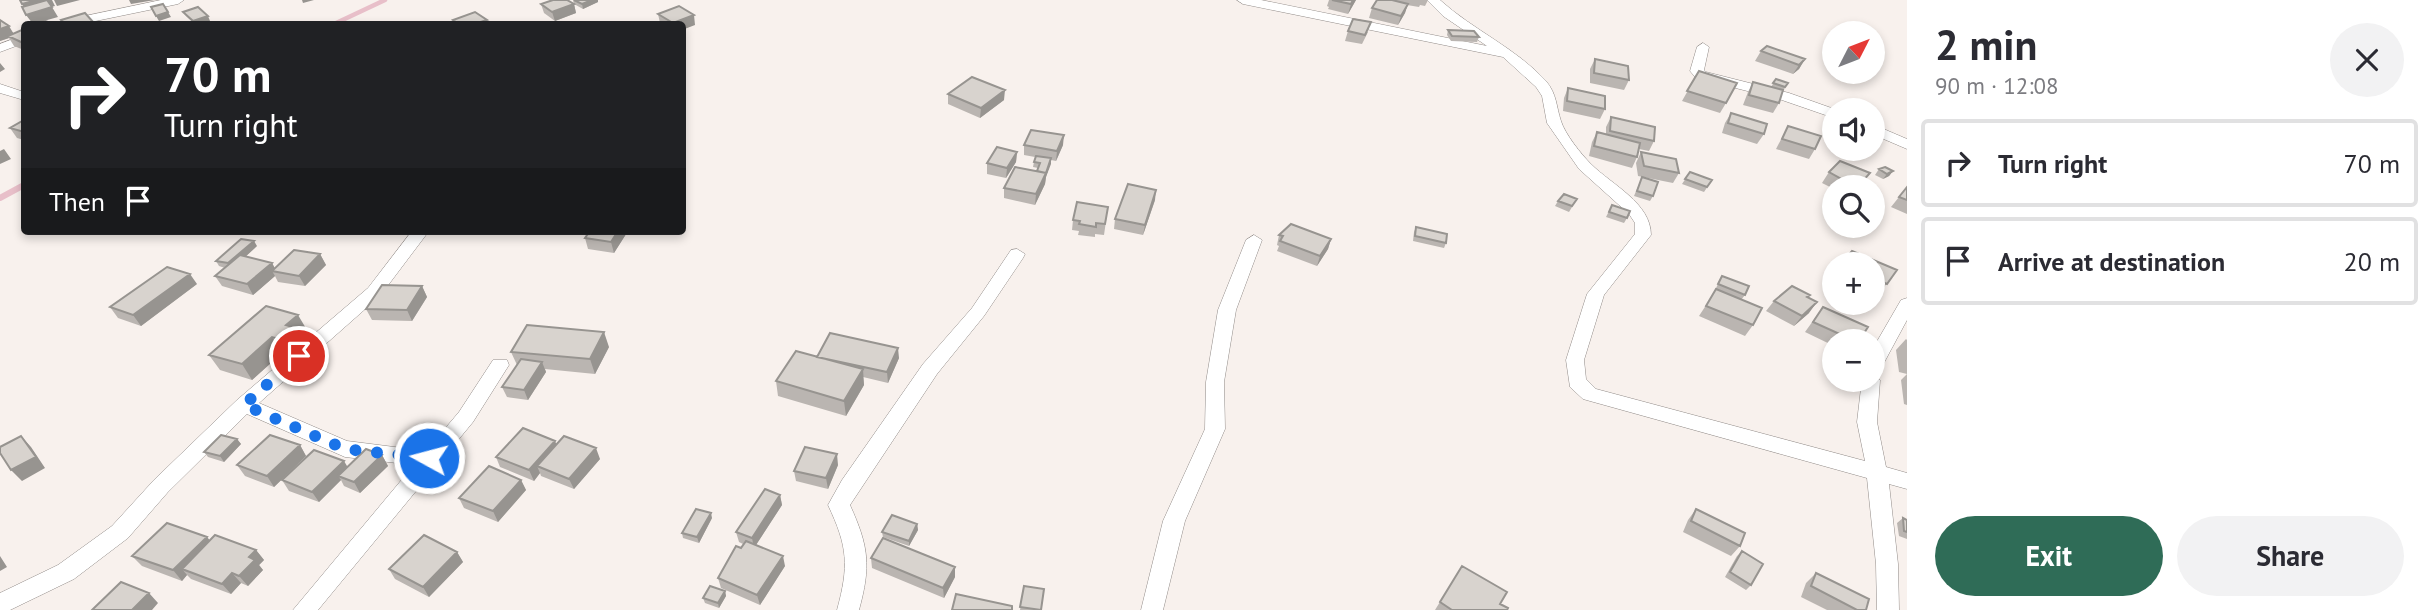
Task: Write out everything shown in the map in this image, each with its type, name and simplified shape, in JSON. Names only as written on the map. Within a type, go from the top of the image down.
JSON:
[{"type":"street","points":[[80,21],[178,0]]},
{"type":"street","points":[[1243,0],[1507,54]]},
{"type":"street","points":[[1433,0],[1447,13],[1507,54],[1541,84],[1549,96],[1554,123],[1584,166],[1635,211],[1643,223],[1643,235],[1595,294],[1575,360],[1577,382],[1590,394],[1907,481]]},
{"type":"street","points":[[0,48],[21,39]]},
{"type":"street","points":[[1703,47],[1697,71],[1701,75],[1784,96],[1822,110]]},
{"type":"street","points":[[0,88],[21,95]]},
{"type":"street","points":[[1885,134],[1907,145]]},
{"type":"street","points":[[0,604],[66,572],[120,532],[161,486],[244,405],[373,292],[418,235]]},
{"type":"street","points":[[1152,610],[1174,521],[1215,429],[1216,382],[1227,310],[1254,240]]},
{"type":"street","points":[[848,610],[860,568],[854,537],[839,505],[849,486],[930,369],[978,312],[1017,254]]},
{"type":"street","points":[[1885,344],[1907,304]]},
{"type":"street","points":[[304,610],[466,417],[500,365]]},
{"type":"street","points":[[1870,392],[1867,422],[1878,472],[1887,564],[1888,610]]},
{"type":"street","points":[[244,405],[345,449],[429,458]]},
{"type":"building","points":[[20,0],[37,0],[22,4]]},
{"type":"building","points":[[47,0],[52,7],[26,15],[22,7]]},
{"type":"building","points":[[553,0],[567,0],[574,4],[552,12],[541,4]]},
{"type":"building","points":[[574,0],[592,0],[582,4]]},
{"type":"building","points":[[1332,0],[1353,0],[1351,4]]},
{"type":"building","points":[[1377,0],[1408,4],[1401,16],[1372,8]]},
{"type":"building","points":[[163,4],[168,12],[156,16],[151,7]]},
{"type":"building","points":[[679,6],[694,15],[670,21],[658,14]]},
{"type":"building","points":[[198,7],[208,16],[193,21],[183,12]]},
{"type":"building","points":[[475,12],[487,20],[454,21]]},
{"type":"building","points":[[85,13],[92,21],[62,21]]},
{"type":"building","points":[[1353,19],[1371,22],[1365,35],[1348,31]]},
{"type":"building","points":[[0,20],[9,26],[0,29]]},
{"type":"building","points":[[21,30],[21,42],[8,36]]},
{"type":"building","points":[[1448,30],[1474,31],[1479,37],[1452,36]]},
{"type":"building","points":[[1767,46],[1805,59],[1799,65],[1761,51]]},
{"type":"building","points":[[1595,59],[1628,66],[1629,80],[1594,73]]},
{"type":"building","points":[[1699,71],[1737,83],[1726,103],[1687,91]]},
{"type":"building","points":[[972,77],[1005,90],[981,108],[948,94]]},
{"type":"building","points":[[1776,79],[1788,83],[1785,87],[1773,83]]},
{"type":"building","points":[[1753,82],[1783,90],[1779,103],[1749,95]]},
{"type":"building","points":[[1568,88],[1605,96],[1605,109],[1567,101]]},
{"type":"building","points":[[1731,113],[1767,124],[1764,134],[1728,123]]},
{"type":"building","points":[[1611,117],[1655,127],[1654,141],[1610,131]]},
{"type":"building","points":[[21,122],[21,131],[10,128]]},
{"type":"building","points":[[1788,126],[1821,136],[1815,149],[1782,139]]},
{"type":"building","points":[[1031,130],[1064,135],[1057,151],[1024,145]]},
{"type":"building","points":[[1597,132],[1640,143],[1637,157],[1594,146]]},
{"type":"building","points":[[997,147],[1017,152],[1007,168],[987,163]]},
{"type":"building","points":[[1641,152],[1676,159],[1679,173],[1644,166]]},
{"type":"building","points":[[1036,156],[1051,158],[1046,173],[1037,171],[1040,163],[1034,162]]},
{"type":"building","points":[[1840,161],[1870,173],[1834,175],[1829,172]]},
{"type":"building","points":[[1015,167],[1046,173],[1036,194],[1004,188]]},
{"type":"building","points":[[1885,167],[1893,171],[1887,174],[1879,169]]},
{"type":"building","points":[[1690,172],[1712,180],[1707,187],[1685,179]]},
{"type":"building","points":[[1642,177],[1658,182],[1653,196],[1637,191]]},
{"type":"building","points":[[1128,184],[1156,190],[1145,225],[1115,219]]},
{"type":"building","points":[[1907,187],[1907,200],[1899,197]]},
{"type":"building","points":[[1564,194],[1577,199],[1572,206],[1558,201]]},
{"type":"building","points":[[1077,202],[1108,207],[1105,224],[1096,223],[1096,227],[1073,220]]},
{"type":"building","points":[[1612,205],[1630,211],[1627,218],[1609,212]]},
{"type":"building","points":[[1291,224],[1331,239],[1320,256],[1280,241],[1283,236],[1279,235]]},
{"type":"building","points":[[1416,227],[1447,234],[1446,243],[1415,236]]},
{"type":"building","points":[[587,235],[615,235],[611,242],[585,238]]},
{"type":"building","points":[[241,239],[254,241],[228,263],[216,261]]},
{"type":"building","points":[[294,250],[320,254],[299,276],[272,271]]},
{"type":"building","points":[[240,255],[272,263],[247,284],[215,276]]},
{"type":"building","points":[[1885,265],[1897,270],[1885,283]]},
{"type":"building","points":[[167,267],[190,274],[133,315],[110,307]]},
{"type":"building","points":[[1722,276],[1749,286],[1745,295],[1718,284]]},
{"type":"building","points":[[382,285],[422,286],[407,310],[366,309]]},
{"type":"building","points":[[1792,286],[1810,295],[1807,297],[1817,302],[1802,316],[1774,301]]},
{"type":"building","points":[[1716,289],[1762,308],[1753,325],[1706,306]]},
{"type":"building","points":[[266,306],[298,315],[286,325],[296,328],[282,340],[272,337],[242,364],[209,355]]},
{"type":"building","points":[[1822,308],[1822,315],[1841,315],[1868,327],[1828,329],[1813,322]]},
{"type":"building","points":[[527,325],[604,332],[590,359],[511,352]]},
{"type":"building","points":[[830,333],[898,348],[887,372],[817,357]]},
{"type":"building","points":[[796,351],[863,369],[844,401],[776,381]]},
{"type":"building","points":[[521,359],[542,362],[524,390],[502,387]]},
{"type":"building","points":[[523,428],[555,441],[529,470],[496,457]]},
{"type":"building","points":[[221,435],[237,439],[220,456],[204,452]]},
{"type":"building","points":[[270,435],[300,445],[267,476],[237,465]]},
{"type":"building","points":[[21,436],[36,457],[11,470],[0,453],[0,447]]},
{"type":"building","points":[[564,436],[596,448],[569,479],[537,466]]},
{"type":"building","points":[[805,447],[837,454],[826,478],[794,471]]},
{"type":"building","points":[[366,449],[382,455],[354,482],[338,476]]},
{"type":"building","points":[[314,450],[344,461],[312,492],[282,480]]},
{"type":"building","points":[[489,466],[521,480],[493,511],[459,498]]},
{"type":"building","points":[[765,489],[780,495],[752,538],[736,532]]},
{"type":"building","points":[[696,509],[711,513],[697,537],[682,533]]},
{"type":"building","points":[[1696,509],[1745,533],[1740,546],[1691,521]]},
{"type":"building","points":[[892,515],[917,524],[909,541],[882,532]]},
{"type":"building","points":[[1903,518],[1907,520],[1907,532],[1904,531]]},
{"type":"building","points":[[167,523],[207,537],[173,570],[132,556]]},
{"type":"building","points":[[215,535],[256,550],[249,557],[255,560],[239,576],[232,573],[222,584],[182,569]]},
{"type":"building","points":[[424,535],[457,552],[423,587],[389,569]]},
{"type":"building","points":[[883,538],[955,567],[943,588],[871,558]]},
{"type":"building","points":[[746,541],[783,556],[757,595],[718,578],[736,546],[741,548]]},
{"type":"building","points":[[1742,551],[1763,564],[1751,585],[1730,572]]},
{"type":"building","points":[[1462,566],[1507,592],[1500,604],[1508,608],[1507,610],[1452,610],[1440,602]]},
{"type":"building","points":[[1816,573],[1869,599],[1866,610],[1857,610],[1811,586]]},
{"type":"building","points":[[121,582],[149,593],[132,610],[92,610]]},
{"type":"building","points":[[710,586],[725,591],[718,603],[703,598]]},
{"type":"building","points":[[1024,586],[1044,589],[1041,610],[1020,607]]},
{"type":"building","points":[[956,594],[1012,606],[1012,610],[952,610]]},
{"type":"waterway","points":[[340,21],[385,0]]},
{"type":"waterway","points":[[0,198],[21,187]]},
{"type":"route","points":[[299,356],[244,405],[345,449],[429,458]]}]
